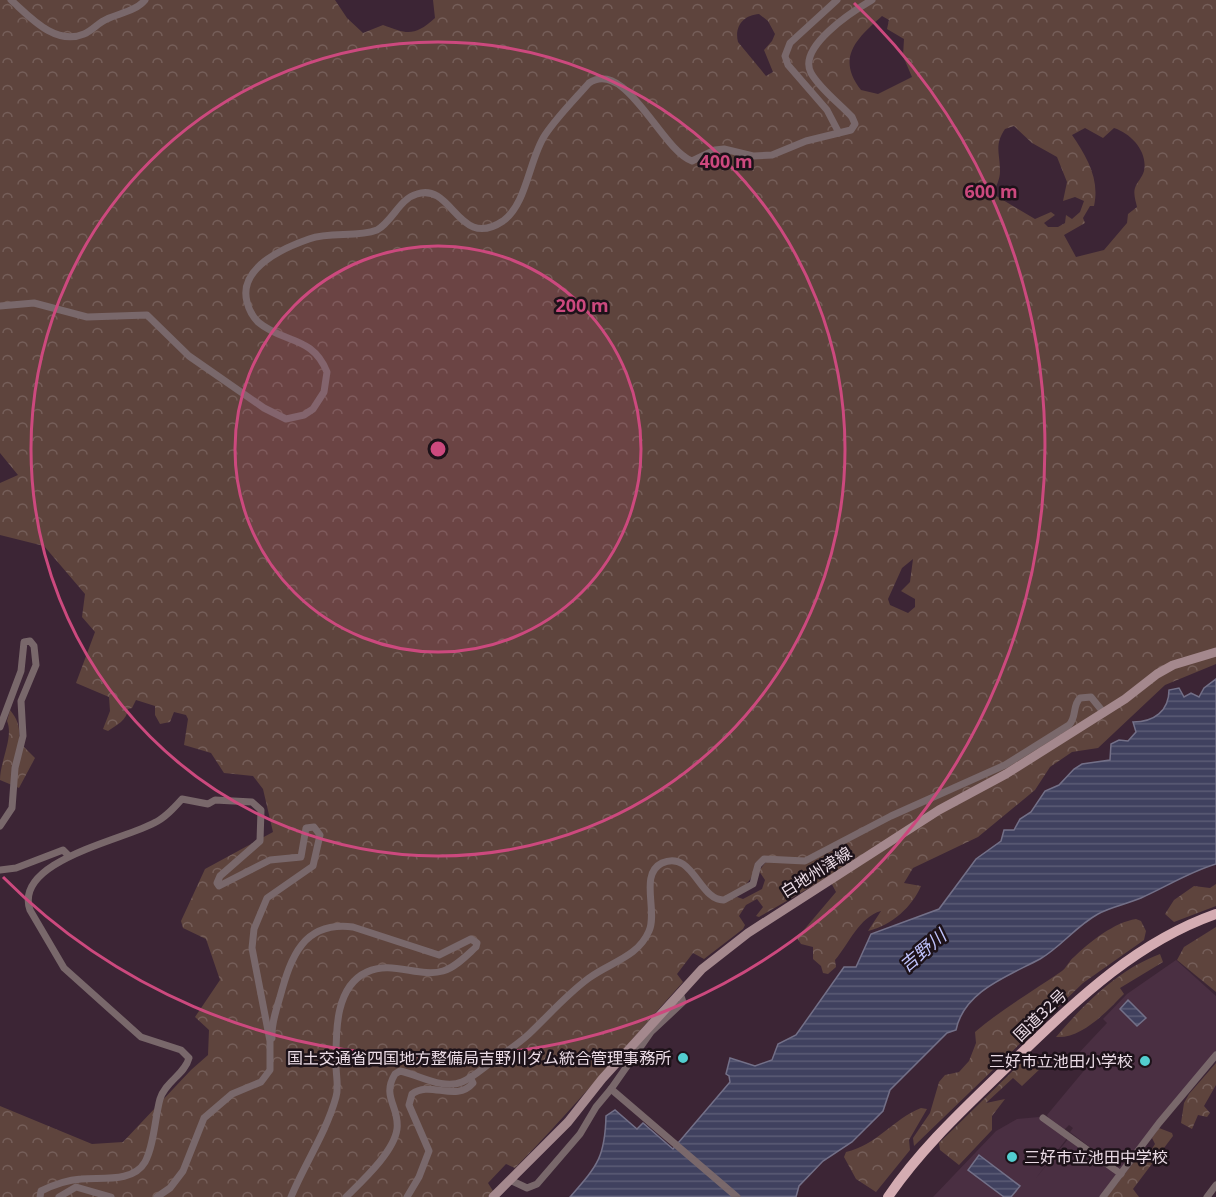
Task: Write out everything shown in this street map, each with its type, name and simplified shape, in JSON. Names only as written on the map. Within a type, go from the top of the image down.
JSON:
[{"type":"highway","name":"国道32号","points":[[888,1197],[906,1171],[938,1133],[1089,988],[1138,953],[1188,925],[1216,914]]},
{"type":"main road","name":"白地州津線","points":[[493,1197],[568,1122],[602,1079],[702,969],[761,923],[939,810],[1006,774],[1104,713],[1165,669],[1216,652]]},
{"type":"street","points":[[11,0],[37,24],[50,32],[68,37],[85,34],[105,20],[129,11],[145,0]]},
{"type":"street","points":[[837,0],[790,43],[785,56],[788,65],[827,110],[839,134]]},
{"type":"street","points":[[0,306],[34,303],[80,316],[147,315],[156,321],[178,346],[220,378],[280,416],[294,418],[313,409],[319,402],[327,386],[327,372],[313,348],[265,326],[253,316],[248,306],[246,288],[255,271],[278,252],[310,238],[377,230],[386,225],[410,197],[423,192],[442,198],[458,217],[471,226],[489,226],[502,221],[511,212],[524,188],[544,136],[594,80],[610,80],[626,91],[665,140],[692,161],[715,150],[724,149],[753,156],[772,155],[806,141],[851,130],[854,122],[810,71],[809,55],[813,46],[872,0]]},
{"type":"street","points":[[0,727],[21,671],[22,646],[24,642],[30,641],[34,646],[36,665],[21,701],[23,736],[15,768],[12,808],[0,826]]},
{"type":"street","points":[[346,1197],[377,1164],[395,1135],[397,1122],[388,1093],[395,1074],[405,1072],[448,1084],[462,1082],[519,1043],[580,984],[621,960],[639,946],[652,922],[650,883],[652,875],[662,863],[677,862],[684,865],[710,895],[724,900],[753,884],[758,865],[764,859],[805,861],[891,816],[1005,765],[1069,725],[1073,720],[1076,701],[1084,696],[1094,699],[1104,713]]},
{"type":"street","points":[[40,1197],[41,1191],[62,1183],[79,1179],[116,1178],[141,1168],[148,1156],[164,1090],[187,1064],[189,1058],[181,1050],[141,1037],[64,968],[30,910],[27,895],[35,880],[68,855],[128,836],[155,823],[182,799],[208,804],[215,800],[252,802],[261,810],[260,841],[220,876],[217,883],[221,887],[233,877],[270,860],[301,857],[304,850],[303,834],[306,828],[314,827],[320,835],[313,866],[267,898],[254,929],[252,948],[271,1063],[266,1077],[261,1082],[232,1095],[204,1118],[183,1171],[170,1188],[157,1197]]},
{"type":"street","points":[[0,870],[16,868],[63,850],[68,855]]},
{"type":"street","points":[[270,1046],[274,1017],[291,960],[304,942],[321,930],[340,926],[353,927],[439,955],[471,939],[477,943],[476,947],[447,970],[434,972],[399,968],[374,969],[348,986],[341,1006],[336,1098],[320,1141],[291,1197]]},
{"type":"street","points":[[510,1180],[527,1188],[537,1184],[580,1134],[596,1107],[651,1032],[683,1002],[680,993]]},
{"type":"street","points":[[1103,1197],[1216,1055]]},
{"type":"street","points":[[407,1197],[419,1177],[429,1150],[409,1105],[412,1094],[422,1090],[457,1093],[471,1086],[473,1083],[470,1077]]},
{"type":"street","points":[[611,1089],[737,1197]]},
{"type":"street","points":[[1043,1118],[1121,1174]]},
{"type":"street","points":[[1208,1197],[1216,1185]]},
{"type":"street","points":[[59,1197],[76,1187],[111,1197]]},
{"type":"shaded area","name":"三好市立池田小学校","points":[[1176,960],[1216,996],[1216,1052],[1120,1170],[1070,1132],[1073,1128],[1069,1125],[1064,1130],[1049,1120],[1047,1115],[1087,1067],[1076,1056],[1107,1023],[1103,1019],[1127,994]]},
{"type":"shaded area","name":"三好市立池田中学校","points":[[1039,1117],[1068,1137],[1036,1178],[1069,1138],[1117,1173],[1100,1197],[933,1197],[996,1131],[1017,1119]]},
{"type":"green space","points":[[0,0],[335,0],[347,18],[363,33],[383,25],[404,32],[416,31],[435,18],[433,0],[1216,0],[1216,664],[1165,685],[1098,748],[1072,752],[1050,767],[1035,790],[978,837],[913,868],[904,883],[921,886],[907,908],[893,920],[868,931],[881,911],[866,919],[835,960],[836,967],[828,974],[823,973],[821,966],[813,959],[813,947],[801,944],[797,938],[836,892],[828,877],[759,917],[756,916],[763,907],[757,899],[746,905],[739,916],[745,925],[743,929],[704,959],[693,953],[677,974],[683,982],[515,1168],[506,1164],[488,1183],[493,1191],[488,1197],[0,1197],[0,1106],[92,1144],[123,1142],[208,1055],[209,1030],[195,1017],[220,980],[206,939],[183,928],[181,921],[205,869],[273,832],[263,789],[253,776],[224,773],[211,753],[184,745],[188,719],[186,715],[174,712],[170,722],[160,724],[155,715],[155,706],[136,700],[121,722],[108,731],[103,729],[110,711],[109,697],[76,683],[95,632],[82,617],[85,594],[44,546],[0,535],[0,483],[18,475],[0,453]],"holes":[[[759,14],[768,21],[775,34],[764,50],[773,72],[766,76],[738,42],[737,31],[741,22]],[[882,16],[889,20],[887,29],[904,39],[903,56],[912,77],[878,94],[861,90],[850,68],[850,59],[852,50],[864,33]],[[1014,126],[1032,143],[1057,157],[1067,182],[1063,201],[1075,197],[1084,201],[1080,212],[1072,219],[1066,215],[1065,223],[1058,227],[1048,227],[1044,223],[1055,215],[1051,212],[1035,219],[993,194],[1000,174],[999,145],[1005,129]],[[1085,128],[1103,138],[1114,128],[1132,139],[1141,151],[1145,164],[1144,171],[1134,190],[1137,207],[1128,214],[1127,223],[1104,250],[1076,257],[1064,235],[1085,223],[1083,218],[1090,206],[1094,206],[1095,187],[1091,169],[1072,135]],[[913,559],[910,582],[901,591],[915,599],[915,607],[908,613],[890,605],[888,599],[902,568]],[[767,856],[773,860],[765,863],[759,871],[765,880],[762,889],[743,899],[737,897],[721,903],[714,901],[717,896],[723,898],[745,885],[754,871],[755,863]]]},
{"type":"green space","points":[[10,710],[18,725],[19,742],[35,758],[19,788],[0,780],[8,742],[7,721]]},
{"type":"green space","points":[[1216,884],[1216,906],[1174,922],[1165,914],[1174,900],[1194,886],[1210,888]]},
{"type":"green space","points":[[1136,919],[1141,921],[1146,931],[1144,940],[1083,983],[914,1146],[913,1138],[930,1113],[939,1082],[945,1075],[959,1072],[969,1061],[976,1043],[975,1032],[1062,971],[1080,951],[1095,939],[1120,924]]},
{"type":"green space","points":[[1216,927],[1216,992],[1177,960],[1184,947]]},
{"type":"green space","points":[[1160,954],[1163,962],[1120,988],[1124,994],[1093,1023],[1075,1034],[1056,1037],[1078,1012],[1116,978]]},
{"type":"green space","points":[[1028,1056],[1036,1059],[1042,1067],[1022,1086],[1013,1078],[986,1103],[1005,1099],[992,1116],[992,1130],[959,1165],[940,1150],[939,1143]]},
{"type":"green space","points":[[1216,1063],[1216,1085],[1204,1106],[1210,1113],[1207,1117],[1198,1115],[1192,1129],[1181,1123],[1184,1103]]},
{"type":"green space","points":[[921,1108],[927,1109],[909,1140],[910,1150],[876,1192],[856,1179],[844,1157],[846,1152],[867,1144]]},
{"type":"green space","points":[[1159,1128],[1172,1133],[1173,1136],[1133,1189],[1139,1197],[1107,1197],[1137,1158],[1146,1158],[1155,1144],[1152,1138]]},
{"type":"water","name":"吉野川","points":[[1216,679],[1216,864],[1187,875],[1141,898],[1098,914],[1048,954],[989,986],[968,1005],[956,1030],[947,1033],[890,1090],[883,1111],[852,1142],[823,1161],[799,1186],[796,1197],[570,1197],[598,1161],[604,1142],[606,1116],[615,1110],[637,1129],[643,1123],[673,1149],[730,1082],[726,1074],[730,1058],[755,1066],[772,1060],[778,1044],[796,1035],[844,967],[856,967],[871,934],[939,909],[976,859],[1001,841],[1004,830],[1014,830],[1020,819],[1031,812],[1045,791],[1059,785],[1082,764],[1110,760],[1111,744],[1119,740],[1128,741],[1136,732],[1133,722],[1147,720],[1159,714],[1166,704],[1169,690],[1179,688],[1184,697],[1191,693],[1199,697],[1204,688]]},
{"type":"water","points":[[1128,1000],[1146,1018],[1137,1026],[1120,1009]]},
{"type":"water","points":[[979,1155],[1020,1186],[1011,1197],[1004,1197],[968,1170]]},
{"type":"place","name":"国土交通省四国地方整備局吉野川ダム統合管理事務所","points":[[683,1058]]},
{"type":"place","name":"三好市立池田小学校","points":[[1145,1061]]},
{"type":"place","name":"三好市立池田中学校","points":[[1012,1157]]}]
